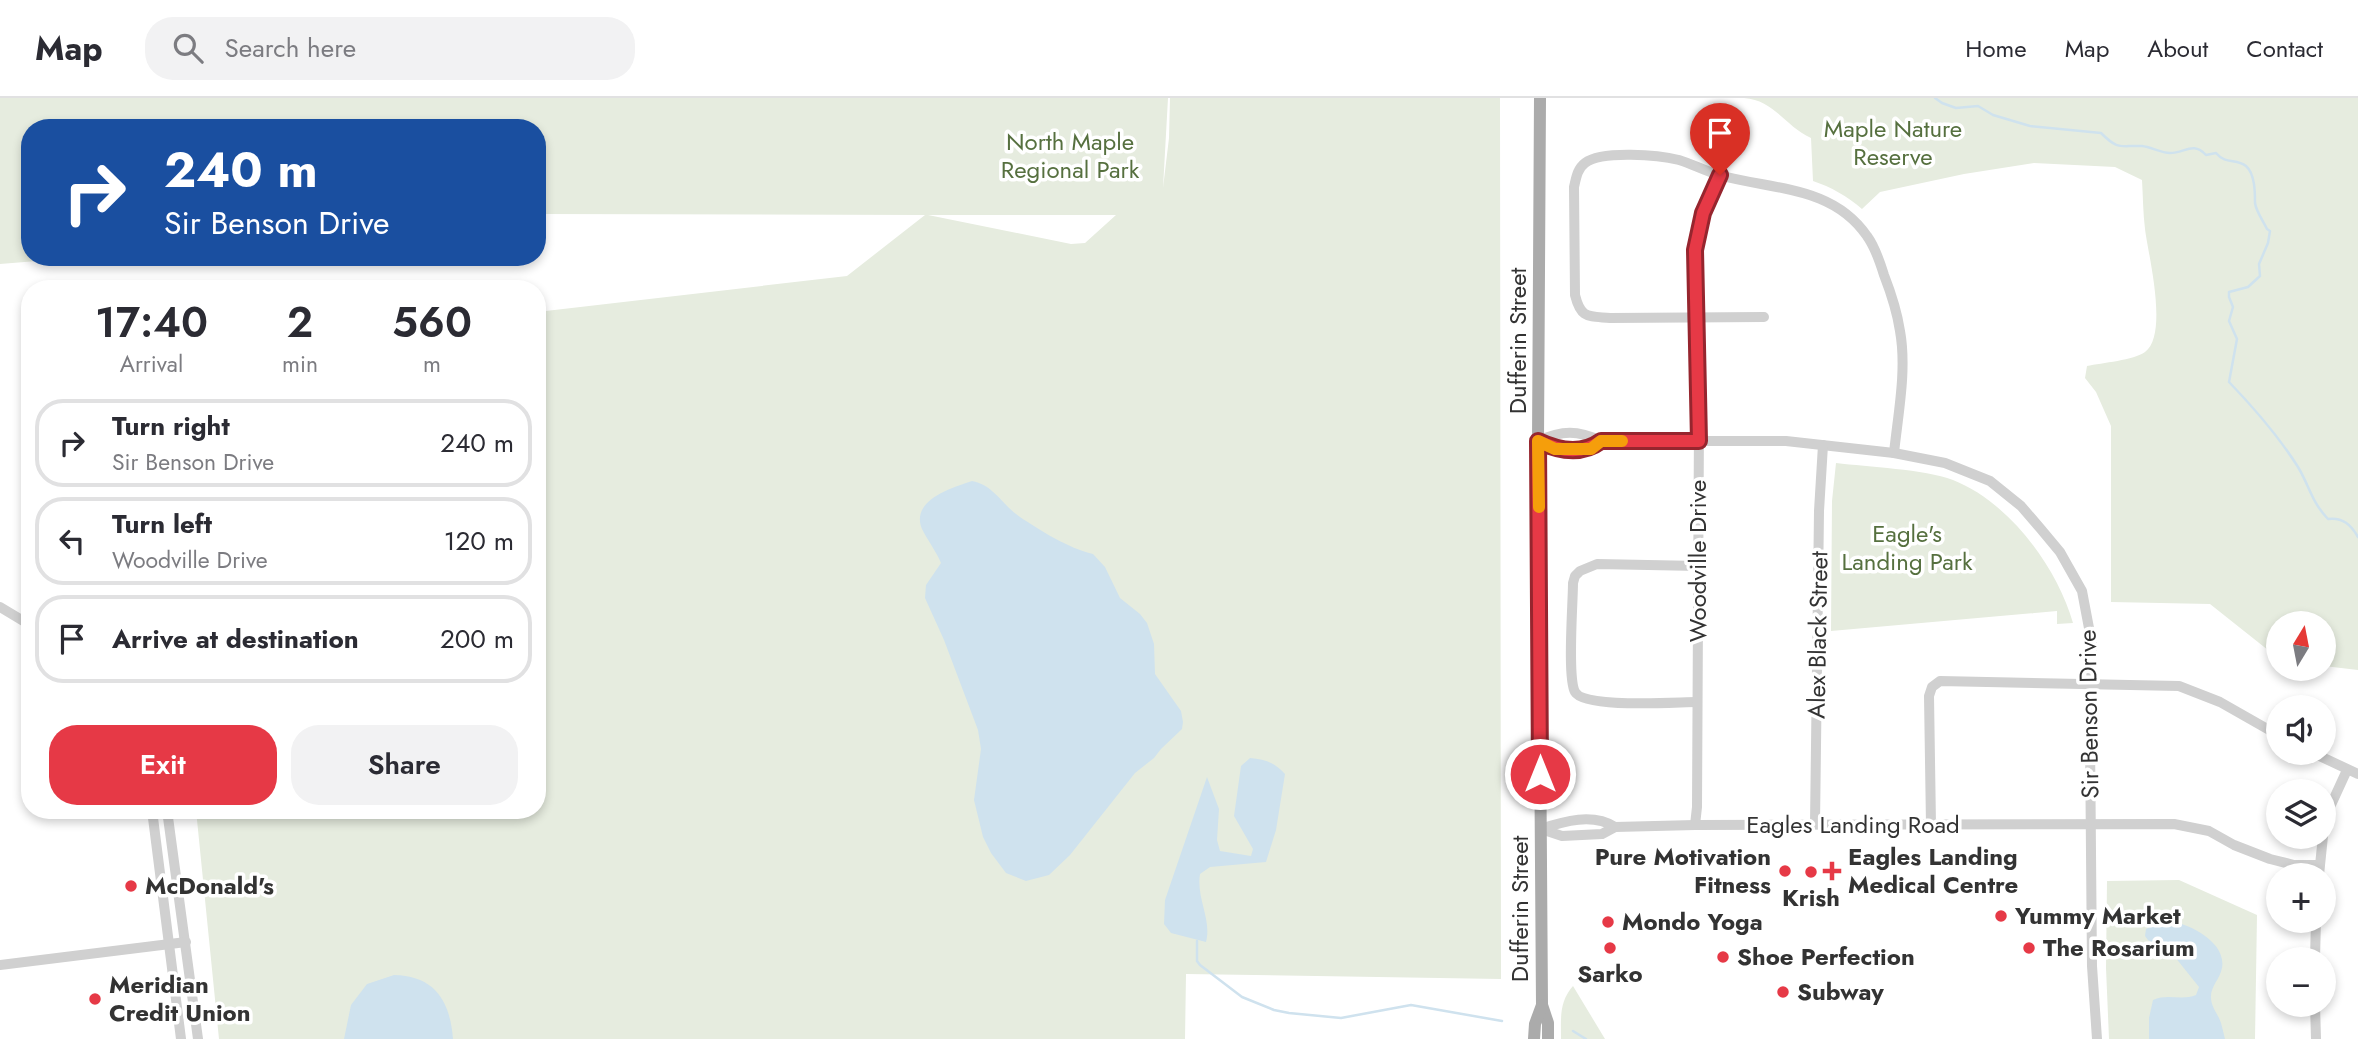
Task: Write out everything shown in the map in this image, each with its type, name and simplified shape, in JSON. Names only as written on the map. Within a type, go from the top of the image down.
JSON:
[{"type":"main road","name":"Dufferin Street","points":[[1540,98],[1538,441],[1542,1005],[1548,1023],[1548,1039]]},
{"type":"main road","name":"Dufferin Street","points":[[1534,1039],[1535,1024],[1542,1005]]},
{"type":"street","points":[[1764,317],[1610,318],[1584,315],[1578,310],[1574,187],[1578,172],[1584,164],[1596,158],[1656,156],[1677,160],[1720,175],[1821,198],[1844,213],[1867,236],[1895,304],[1901,334],[1902,367],[1894,453]]},
{"type":"street","name":"Woodville Drive","points":[[1696,825],[1699,441],[1695,250],[1703,213],[1720,175]]},
{"type":"street","name":"Sir Benson Drive","points":[[1538,441],[1555,449],[1591,449],[1601,441],[1786,441],[1894,453],[1945,463],[1990,481],[2021,506],[2060,552],[2082,591],[2092,644],[2092,975],[2097,1039]]},
{"type":"street","name":"Alex Black Street","points":[[1815,824],[1819,511],[1823,445]]},
{"type":"street","points":[[1697,702],[1600,702],[1581,697],[1575,692],[1572,675],[1573,583],[1574,576],[1580,570],[1597,564],[1699,566]]},
{"type":"street","points":[[0,607],[21,620]]},
{"type":"street","points":[[1931,825],[1928,696],[1934,685],[1943,681],[2179,686],[2220,702],[2266,728]]},
{"type":"street","points":[[2336,764],[2353,772],[2336,800]]},
{"type":"street","points":[[153,819],[181,1039]]},
{"type":"street","points":[[168,819],[198,1039]]},
{"type":"street","name":"Eagles Landing Road","points":[[1541,829],[1562,836],[1602,834],[1615,827],[1696,825],[2144,823],[2183,825],[2210,831],[2234,845],[2286,863]]},
{"type":"street","points":[[0,965],[186,942]]},
{"type":"street","points":[[2315,1017],[2316,1039]]},
{"type":"green space","name":"North Maple Regional Park","points":[[0,98],[1168,98],[1163,188],[1169,138],[1170,98],[1500,98],[1501,979],[1186,974],[1185,1039],[219,1039],[197,819],[546,819],[546,311],[847,276],[925,215],[546,214],[546,119],[21,119],[21,262],[0,264]],"holes":[[[928,215],[1116,215],[1085,243],[1071,244]]]},
{"type":"green space","name":"Maple Nature Reserve","points":[[1744,98],[2358,98],[2358,670],[2336,667],[2336,611],[2266,611],[2266,648],[2210,604],[2111,602],[2111,426],[2096,392],[2085,378],[2087,366],[2133,357],[2145,352],[2152,343],[2156,329],[2155,293],[2144,223],[2142,180],[2115,167],[2034,163],[1964,174],[1880,192],[1862,209],[1839,192],[1813,181],[1811,138],[1772,108]]},
{"type":"green space","name":"Eagle's Landing Park","points":[[1836,463],[1927,473],[1953,480],[1974,490],[2011,520],[2043,559],[2066,602],[2073,623],[2057,624],[2057,611],[1831,631],[1832,501]]},
{"type":"green space","points":[[2179,880],[2257,915],[2255,1039],[2109,1039],[2106,968],[2107,881]]},
{"type":"green space","points":[[1573,986],[1605,1039],[1561,1039],[1563,1004]]},
{"type":"water","points":[[972,481],[986,487],[1014,512],[1046,533],[1074,548],[1093,554],[1105,567],[1120,598],[1147,623],[1154,644],[1155,674],[1181,711],[1183,722],[1182,729],[1135,773],[1070,855],[1049,875],[1026,881],[1006,873],[983,837],[974,800],[981,749],[978,730],[925,598],[926,585],[941,563],[922,529],[922,510],[935,497]]},
{"type":"water","points":[[1250,758],[1269,762],[1285,774],[1276,830],[1266,862],[1210,867],[1200,874],[1200,892],[1207,925],[1206,942],[1171,933],[1164,924],[1165,900],[1207,777],[1219,809],[1217,840],[1220,851],[1251,856],[1253,849],[1234,816],[1241,766]]},
{"type":"water","points":[[2165,920],[2194,929],[2212,941],[2218,949],[2222,968],[2211,998],[2225,1039],[2149,1039],[2149,1018],[2153,1000],[2164,997],[2190,997],[2196,995],[2199,987],[2175,957],[2145,936],[2146,929]]},
{"type":"water","points":[[394,975],[420,980],[438,993],[448,1013],[453,1039],[344,1039],[351,1005],[367,984]]},
{"type":"waterway","points":[[1935,98],[1956,108],[1978,106],[1993,115],[2030,126],[2101,133],[2120,146],[2142,146],[2170,153],[2193,148],[2206,155],[2216,153],[2249,169],[2253,178],[2257,209],[2270,231],[2259,264],[2260,276],[2248,287],[2229,292],[2233,307],[2229,321],[2237,339],[2229,382],[2283,445],[2322,512],[2328,519],[2338,519],[2346,523],[2358,537]]},
{"type":"waterway","points":[[1197,941],[1197,961],[1200,965],[1242,997],[1274,1010],[1341,1018],[1411,1005],[1502,1021]]},
{"type":"waterway","points":[[1573,1031],[1586,1039]]},
{"type":"slow traffic","points":[[1539,507],[1538,441],[1555,449],[1591,449],[1601,441],[1622,441]]},
{"type":"place","name":"Pure Motivation Fitness","points":[[1785,871]]},
{"type":"place","name":"Eagles Landing Medical Centre","points":[[1832,871]]},
{"type":"place","name":"Krish","points":[[1811,872]]},
{"type":"place","name":"McDonald's","points":[[131,886]]},
{"type":"place","name":"Yummy Market","points":[[2001,916]]},
{"type":"place","name":"Mondo Yoga","points":[[1608,922]]},
{"type":"place","name":"Sarko","points":[[1610,948]]},
{"type":"place","name":"The Rosarium","points":[[2029,948]]},
{"type":"place","name":"Shoe Perfection","points":[[1723,957]]},
{"type":"place","name":"Subway","points":[[1783,992]]},
{"type":"place","name":"Meridian Credit Union","points":[[95,999]]},
{"type":"route","points":[[1540,774],[1538,441],[1555,449],[1591,449],[1601,441],[1699,441],[1695,250],[1703,213],[1720,175]]}]
